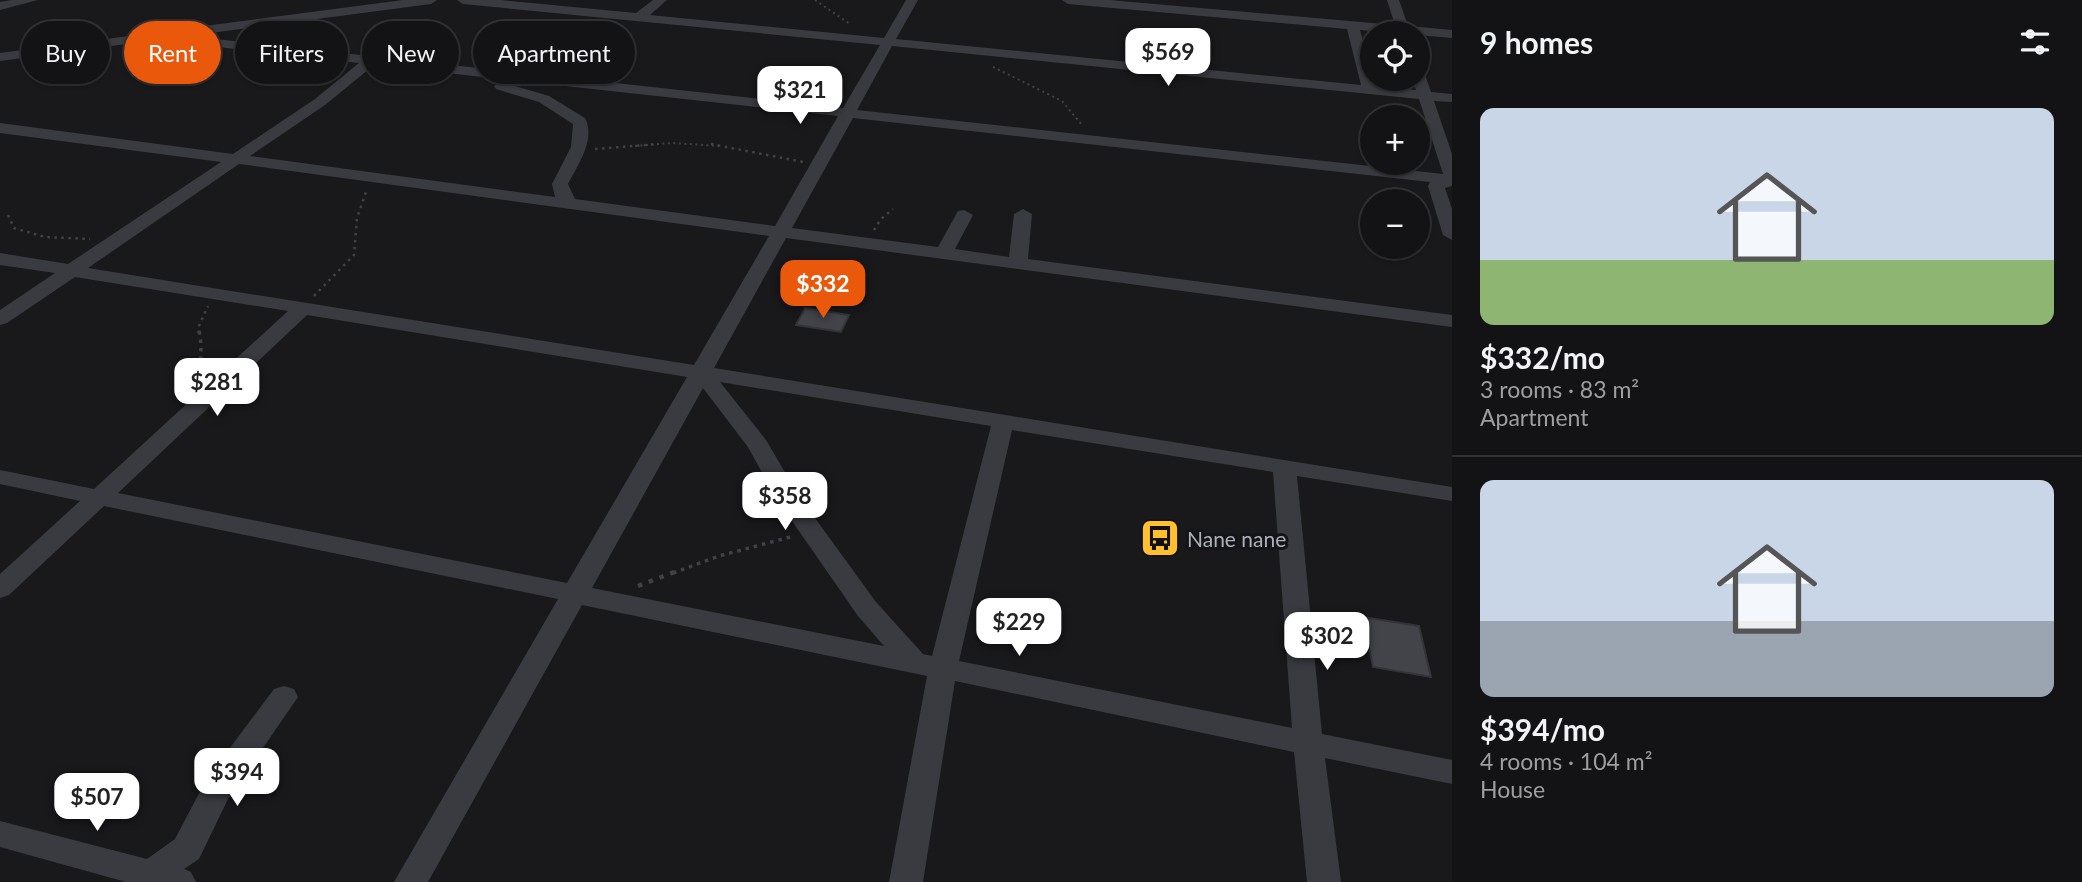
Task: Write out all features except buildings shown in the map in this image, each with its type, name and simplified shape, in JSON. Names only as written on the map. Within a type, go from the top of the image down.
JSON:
[{"type":"street","points":[[0,6],[32,0]]},
{"type":"street","points":[[253,21],[266,14],[350,0]]},
{"type":"street","points":[[271,21],[431,0]]},
{"type":"street","points":[[463,0],[1360,89]]},
{"type":"street","points":[[637,19],[661,0]]},
{"type":"street","points":[[411,882],[589,595],[701,372],[885,43],[912,0]]},
{"type":"street","points":[[1069,0],[1360,28]]},
{"type":"street","points":[[1393,0],[1400,21]]},
{"type":"street","points":[[1353,27],[1360,56]]},
{"type":"street","points":[[1430,33],[1452,34]]},
{"type":"street","points":[[0,57],[124,40]]},
{"type":"street","points":[[221,44],[362,59]]},
{"type":"street","points":[[0,319],[320,102],[362,67]]},
{"type":"street","points":[[459,74],[533,94],[578,118],[581,124],[578,151],[560,184],[562,194],[569,204]]},
{"type":"street","points":[[581,84],[1452,179]]},
{"type":"street","points":[[1379,91],[1452,98]]},
{"type":"street","points":[[1423,91],[1452,179]]},
{"type":"street","points":[[0,128],[1452,321]]},
{"type":"street","points":[[1452,179],[1436,186],[1452,235]]},
{"type":"street","points":[[1017,263],[1023,214]]},
{"type":"street","points":[[944,253],[964,215]]},
{"type":"street","points":[[0,259],[1452,494]]},
{"type":"street","points":[[0,589],[303,308]]},
{"type":"street","points":[[701,372],[758,445],[788,498],[867,609],[913,662]]},
{"type":"street","points":[[906,882],[943,668],[1003,421]]},
{"type":"street","points":[[1284,467],[1308,743],[1324,882]]},
{"type":"street","points":[[0,477],[1452,772]]},
{"type":"street","points":[[0,834],[165,878],[187,849],[217,789],[284,697]]},
{"type":"path","points":[[815,0],[885,43]]},
{"type":"path","points":[[955,50],[957,55],[1003,71],[1062,101],[1094,140]]},
{"type":"path","points":[[578,151],[631,145],[698,144],[818,164]]},
{"type":"path","points":[[303,308],[354,255],[361,200],[374,179]]},
{"type":"path","points":[[859,241],[869,236],[893,209]]},
{"type":"path","points":[[8,215],[14,228],[43,237],[93,239],[113,243]]},
{"type":"path","points":[[204,401],[199,359],[203,347],[198,328],[214,293]]},
{"type":"path","points":[[589,595],[719,556],[813,532]]},
{"type":"place","name":"Nane nane","points":[[1160,538]]}]
